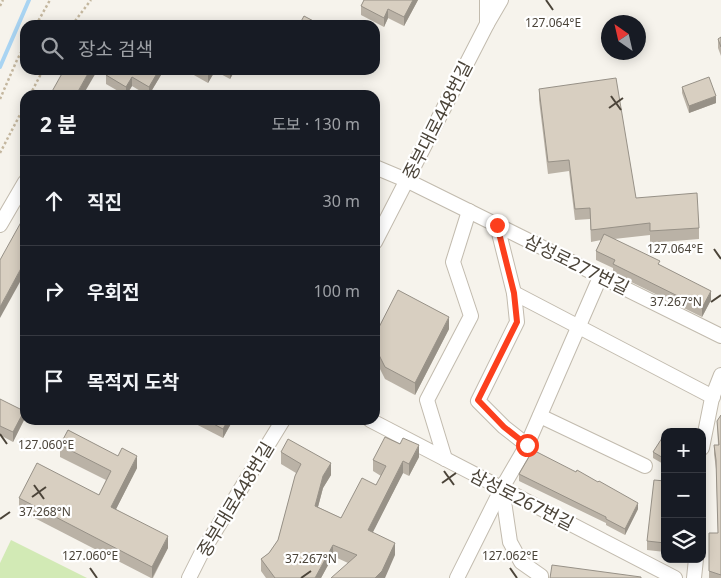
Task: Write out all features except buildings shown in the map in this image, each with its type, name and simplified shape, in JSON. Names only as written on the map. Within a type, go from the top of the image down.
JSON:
[{"type":"street","points":[[487,0],[487,24]]},
{"type":"street","name":"중부대로448번길","points":[[380,232],[501,0]]},
{"type":"street","points":[[487,24],[508,0]]},
{"type":"street","name":"삼성로277번길","points":[[380,169],[601,275],[721,336]]},
{"type":"street","points":[[0,225],[20,191]]},
{"type":"street","points":[[445,459],[426,400],[471,316],[453,262],[469,211]]},
{"type":"street","points":[[497,225],[514,293],[517,322],[478,400],[504,427],[527,445]]},
{"type":"street","points":[[457,578],[502,488],[527,445],[601,275]]},
{"type":"street","points":[[514,293],[713,397]]},
{"type":"street","points":[[706,429],[713,397],[721,375]]},
{"type":"street","points":[[540,416],[645,466]]},
{"type":"street","name":"중부대로448번길","points":[[189,578],[280,425]]},
{"type":"street","name":"삼성로267번길","points":[[380,425],[675,578]]},
{"type":"street","points":[[502,488],[510,542],[521,562],[541,576],[541,578]]},
{"type":"street","points":[[694,578],[696,563]]},
{"type":"path","points":[[0,6],[3,0]]},
{"type":"path","points":[[39,20],[50,0]]},
{"type":"path","points":[[76,20],[90,0]]},
{"type":"path","points":[[0,98],[20,54]]},
{"type":"path","points":[[33,90],[40,75]]},
{"type":"path","points":[[0,153],[20,115]]},
{"type":"green space","points":[[11,540],[87,578],[0,578],[0,563]]},
{"type":"waterway","points":[[20,20],[29,0]]},
{"type":"waterway","points":[[0,67],[20,21]]},
{"type":"route","points":[[497,225],[514,293],[517,322],[478,400],[504,427],[527,445]]}]
